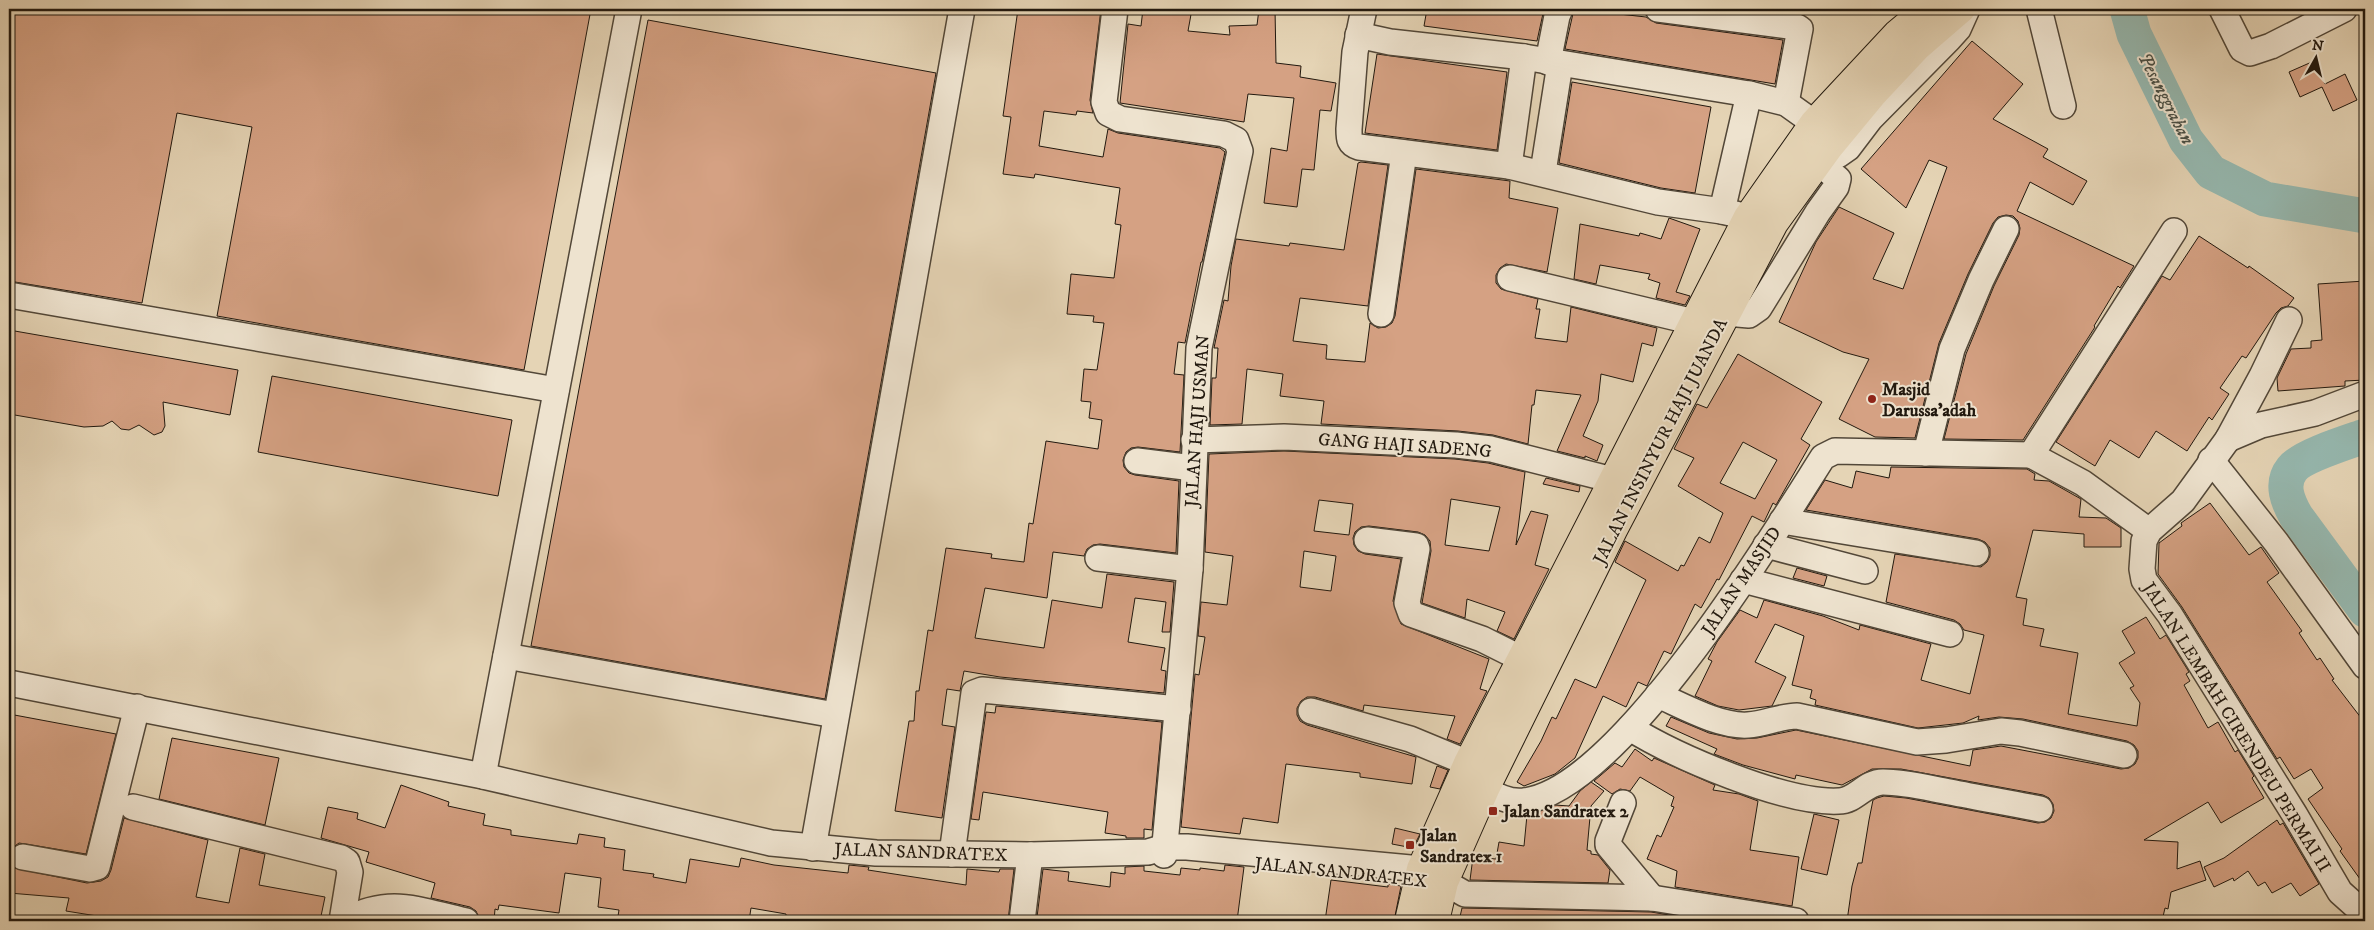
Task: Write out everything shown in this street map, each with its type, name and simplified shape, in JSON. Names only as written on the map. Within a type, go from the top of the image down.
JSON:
[{"type":"highway","name":"JALAN INSINYUR HAJI JUANDA","points":[[1409,921],[1468,763],[1748,217],[1814,123],[1897,34],[1927,9]]},
{"type":"highway","name":"JALAN INSINYUR HAJI JUANDA","points":[[1435,921],[1427,877],[1485,790],[1613,530],[1774,223],[1823,154],[1872,95],[1917,46],[1961,9]]},
{"type":"street","points":[[483,776],[629,9]]},
{"type":"street","points":[[813,848],[835,715],[962,9]]},
{"type":"street","name":"JALAN HAJI USMAN","points":[[1115,9],[1104,102],[1108,114],[1120,120],[1224,134],[1236,140],[1240,147],[1199,348],[1190,569],[1178,708],[1159,851]]},
{"type":"street","points":[[1364,9],[1358,36],[1349,141],[1359,147],[1543,172],[1658,202],[1722,211],[1748,217]]},
{"type":"street","points":[[1509,166],[1560,9]]},
{"type":"street","points":[[1658,9],[1797,27],[1800,29],[1786,103]]},
{"type":"street","points":[[1823,154],[1838,154],[1848,148],[1870,119],[1958,29],[1967,9]]},
{"type":"street","points":[[2039,9],[2063,106]]},
{"type":"street","points":[[2222,9],[2242,49],[2250,53],[2271,46],[2344,9]]},
{"type":"street","points":[[1358,36],[1390,42],[1544,61],[1749,94],[1786,103],[1814,123]]},
{"type":"street","points":[[1543,172],[1544,61]]},
{"type":"street","points":[[1722,211],[1749,94]]},
{"type":"street","points":[[1381,314],[1404,153]]},
{"type":"street","points":[[1926,453],[1952,349],[1981,280],[2006,229]]},
{"type":"street","points":[[2174,230],[2031,455],[2083,483],[2149,531],[2183,501],[2228,439],[2289,320]]},
{"type":"street","points":[[1510,278],[1694,322]]},
{"type":"street","points":[[9,295],[556,390]]},
{"type":"street","points":[[2228,439],[2261,425],[2315,413],[2365,394]]},
{"type":"street","name":"GANG HAJI SADENG","points":[[1194,440],[1284,438],[1456,445],[1491,449],[1613,480]]},
{"type":"street","name":"JALAN MASJID","points":[[1485,790],[1497,796],[1516,801],[1526,801],[1548,794],[1597,760],[1630,728],[1658,695],[1719,615],[1823,457],[1827,454],[1835,452],[2031,455]]},
{"type":"street","points":[[2211,460],[2276,542],[2365,666]]},
{"type":"street","points":[[1137,461],[1193,468]]},
{"type":"street","points":[[1782,521],[1976,553]]},
{"type":"street","name":"JALAN LEMBAH CIRENDEU PERMAI II","points":[[2149,531],[2143,551],[2142,569],[2144,580],[2180,632],[2295,815],[2340,892],[2365,912]]},
{"type":"street","points":[[1367,540],[1416,546],[1407,603],[1411,614],[1482,639],[1522,659]]},
{"type":"street","points":[[1766,545],[1865,571]]},
{"type":"street","points":[[1098,558],[1190,569]]},
{"type":"street","points":[[1743,580],[1950,634]]},
{"type":"street","points":[[506,656],[835,715]]},
{"type":"street","name":"JALAN SANDRATEX","points":[[9,682],[483,776],[747,838],[813,848],[876,853],[1030,855],[1159,851],[1427,877]]},
{"type":"street","points":[[952,854],[974,692],[982,690],[1178,708]]},
{"type":"street","points":[[1658,695],[1699,714],[1737,725],[1758,724],[1798,716],[1917,742],[1946,740],[2001,731],[2020,733],[2124,755]]},
{"type":"street","points":[[23,857],[90,870],[97,867],[137,707]]},
{"type":"street","points":[[1311,711],[1410,739],[1468,763]]},
{"type":"street","points":[[1630,728],[1652,742],[1696,761],[1776,790],[1810,800],[1841,802],[1851,799],[1872,784],[1882,782],[1917,785],[2040,809]]},
{"type":"street","points":[[1623,803],[1608,844],[1652,898]]},
{"type":"street","points":[[133,807],[342,858],[347,862],[350,872],[342,921]]},
{"type":"street","name":"JALAN SANDRATEX","points":[[1022,921],[1030,855]]},
{"type":"street","points":[[1427,877],[1465,894],[1652,898],[1796,921]]},
{"type":"street","points":[[342,921],[370,909],[393,906],[466,921]]},
{"type":"building","points":[[9,9],[591,9],[524,370],[217,316],[252,127],[177,113],[142,303],[9,281]]},
{"type":"building","points":[[1018,9],[1101,9],[1090,100],[1093,113],[1077,111],[1076,115],[1044,111],[1039,146],[1103,157],[1108,129],[1118,133],[1220,148],[1225,152],[1185,343],[1178,342],[1174,374],[1184,375],[1180,452],[1138,447],[1131,448],[1126,452],[1123,460],[1124,467],[1129,473],[1179,481],[1176,553],[1100,544],[1093,545],[1087,549],[1084,556],[1053,552],[1047,598],[985,588],[975,638],[1044,648],[1052,600],[1102,608],[1107,574],[1174,582],[1170,632],[1162,632],[1166,602],[1135,598],[1128,642],[1165,648],[1161,670],[1166,671],[1164,693],[1000,677],[964,671],[960,691],[947,689],[942,725],[955,727],[942,818],[895,811],[909,721],[914,721],[916,691],[919,691],[928,630],[933,631],[946,548],[992,554],[991,558],[1024,562],[1029,523],[1033,524],[1046,441],[1098,449],[1102,420],[1089,418],[1091,402],[1081,401],[1084,369],[1097,370],[1104,323],[1093,322],[1094,316],[1067,314],[1071,274],[1114,278],[1121,225],[1115,224],[1120,188],[1035,174],[1034,178],[1003,174],[1011,117],[1003,116]]},
{"type":"building","points":[[1143,9],[1192,9],[1188,31],[1230,35],[1229,26],[1257,25],[1259,9],[1275,9],[1276,63],[1301,66],[1300,77],[1336,83],[1331,111],[1320,110],[1314,170],[1302,169],[1297,207],[1264,203],[1271,148],[1287,151],[1294,98],[1248,94],[1244,122],[1120,103],[1128,24],[1141,26]]},
{"type":"building","points":[[1427,9],[1544,9],[1537,41],[1424,26]]},
{"type":"building","points":[[1574,9],[1646,17],[1656,23],[1783,40],[1775,84],[1565,49]]},
{"type":"building","points":[[648,20],[936,73],[825,699],[531,646]]},
{"type":"building","points":[[1972,41],[2023,84],[1993,119],[2048,149],[2043,157],[2087,181],[2073,205],[2030,182],[2017,211],[2134,266],[2120,288],[2118,286],[2095,327],[2023,440],[1944,439],[1966,354],[1994,286],[2019,235],[2018,221],[2013,216],[1998,217],[1993,223],[1968,274],[1939,343],[1915,438],[1875,437],[1839,419],[1869,359],[1843,352],[1779,322],[1816,242],[1839,207],[1894,233],[1873,279],[1903,289],[1947,167],[1929,160],[1906,208],[1861,169]]},
{"type":"building","points":[[1377,54],[1507,72],[1497,150],[1365,133]]},
{"type":"building","points":[[2314,61],[2325,84],[2345,74],[2357,100],[2333,111],[2322,87],[2300,97],[2289,72]]},
{"type":"building","points":[[1572,82],[1711,107],[1695,193],[1661,188],[1559,163]]},
{"type":"building","points":[[1358,163],[1388,165],[1368,306],[1300,298],[1293,341],[1327,345],[1326,359],[1365,362],[1370,323],[1378,328],[1386,327],[1392,323],[1395,316],[1416,169],[1510,181],[1509,198],[1558,208],[1547,272],[1506,264],[1500,268],[1496,275],[1496,283],[1501,289],[1538,299],[1536,309],[1540,309],[1535,338],[1567,342],[1571,307],[1657,328],[1653,346],[1642,343],[1633,382],[1601,374],[1598,401],[1583,436],[1603,445],[1597,461],[1585,456],[1585,458],[1557,451],[1581,395],[1536,390],[1534,405],[1532,405],[1528,444],[1493,435],[1458,431],[1321,424],[1324,401],[1280,396],[1283,374],[1247,369],[1242,424],[1210,425],[1212,378],[1216,378],[1218,348],[1214,348],[1224,300],[1228,301],[1231,266],[1236,239],[1289,246],[1290,243],[1344,250]]},
{"type":"building","points":[[1669,218],[1700,229],[1676,292],[1690,296],[1685,305],[1656,298],[1660,283],[1648,279],[1650,274],[1600,265],[1596,284],[1574,279],[1580,224],[1639,236],[1640,233],[1661,239]]},
{"type":"building","points":[[2199,236],[2248,268],[2249,266],[2294,298],[2288,306],[2281,308],[2276,313],[2246,358],[2242,356],[2220,388],[2229,394],[2212,420],[2209,417],[2187,451],[2156,431],[2139,458],[2110,440],[2095,466],[2056,442],[2162,276],[2170,280]]},
{"type":"building","points":[[2365,281],[2365,380],[2345,381],[2345,386],[2278,391],[2277,378],[2291,349],[2311,348],[2311,341],[2322,340],[2318,284]]},
{"type":"building","points":[[9,330],[238,370],[230,415],[163,402],[165,426],[162,432],[154,435],[139,425],[129,430],[121,429],[112,421],[103,426],[84,427],[9,414]]},
{"type":"building","points":[[1738,354],[1822,402],[1801,439],[1810,445],[1776,505],[1773,503],[1764,522],[1752,516],[1719,580],[1717,579],[1701,608],[1695,604],[1671,654],[1664,651],[1647,686],[1638,682],[1626,707],[1603,696],[1575,758],[1555,774],[1524,786],[1517,782],[1541,741],[1552,717],[1556,719],[1575,679],[1596,688],[1646,580],[1615,562],[1625,541],[1678,571],[1681,565],[1684,566],[1699,537],[1710,543],[1723,513],[1678,486],[1694,458],[1674,449],[1697,404],[1707,408]],"holes":[[[1743,442],[1777,460],[1755,499],[1720,483]]]},
{"type":"building","points":[[272,376],[512,420],[498,496],[258,452]]},
{"type":"building","points":[[1284,451],[1455,459],[1488,463],[1525,472],[1516,545],[1531,511],[1548,515],[1535,565],[1549,569],[1514,639],[1497,631],[1505,612],[1467,599],[1465,618],[1422,603],[1431,551],[1430,541],[1425,535],[1418,532],[1369,526],[1361,527],[1355,532],[1353,538],[1354,545],[1358,551],[1365,554],[1401,559],[1393,601],[1401,624],[1489,659],[1480,689],[1487,691],[1460,744],[1447,739],[1455,716],[1364,705],[1363,711],[1315,697],[1307,697],[1301,701],[1297,708],[1297,715],[1300,721],[1307,725],[1416,757],[1412,784],[1360,777],[1360,773],[1286,764],[1278,823],[1243,818],[1240,834],[1181,827],[1195,674],[1199,675],[1205,637],[1198,636],[1201,602],[1227,605],[1233,556],[1205,552],[1209,454]],"holes":[[[1451,499],[1500,507],[1489,551],[1445,545]],[[1319,500],[1353,504],[1349,535],[1314,531]],[[1304,551],[1336,556],[1331,591],[1300,587]]]},
{"type":"building","points":[[1891,467],[2027,469],[2035,474],[2034,480],[2049,481],[2081,499],[2079,517],[2106,518],[2121,528],[2121,547],[2084,547],[2084,534],[2033,530],[2016,597],[2027,599],[2023,625],[2044,629],[2040,646],[2078,653],[2068,714],[2137,726],[2140,703],[2130,688],[2134,686],[2119,663],[2135,653],[2122,631],[2146,617],[2160,639],[2166,635],[2189,672],[2186,674],[2190,681],[2184,685],[2208,728],[2218,722],[2235,752],[2238,750],[2254,776],[2252,778],[2264,798],[2221,823],[2208,802],[2144,840],[2178,842],[2177,869],[2200,861],[2206,880],[2171,892],[2168,909],[2165,908],[2162,921],[1988,921],[1959,918],[1959,921],[1847,921],[1852,886],[1858,863],[1862,863],[1873,800],[1884,796],[1906,798],[2038,823],[2045,822],[2051,818],[2054,811],[2053,804],[2049,798],[2043,795],[1901,769],[1872,769],[1842,785],[1796,775],[1795,779],[1743,765],[1714,754],[1717,749],[1666,726],[1671,717],[1709,733],[1737,739],[1757,738],[1796,730],[1970,766],[1973,750],[2001,746],[2121,769],[2129,768],[2135,764],[2138,758],[2138,751],[2134,745],[2127,741],[2023,719],[1999,717],[1978,720],[1979,716],[1963,723],[1918,728],[1815,705],[1816,700],[1810,698],[1812,690],[1792,685],[1804,636],[1775,624],[1755,662],[1786,677],[1772,706],[1739,710],[1718,706],[1695,696],[1712,661],[1708,659],[1717,642],[1740,610],[1757,618],[1764,600],[1823,616],[1859,630],[1860,625],[1931,644],[1921,680],[1970,694],[1984,635],[1964,630],[1954,620],[1886,602],[1895,554],[1981,567],[1990,556],[1990,548],[1985,542],[1978,539],[1806,510],[1825,480],[1852,488],[1856,471],[1889,478]]},
{"type":"building","points":[[1546,478],[1580,486],[1579,492],[1543,484]]},
{"type":"building","points":[[2210,503],[2249,555],[2261,547],[2279,573],[2267,582],[2302,631],[2299,633],[2317,660],[2320,658],[2334,679],[2332,680],[2365,723],[2365,886],[2340,851],[2342,849],[2308,799],[2323,788],[2311,769],[2294,779],[2280,757],[2277,759],[2182,607],[2158,574],[2159,543],[2182,526],[2181,523]]},
{"type":"building","points":[[1797,568],[1827,576],[1824,586],[1793,578]]},
{"type":"building","points":[[996,706],[1162,722],[1152,830],[1144,829],[1144,838],[1126,838],[1126,836],[1105,833],[1108,812],[983,792],[979,820],[971,819],[986,712],[995,713]]},
{"type":"building","points":[[9,714],[116,734],[86,854],[19,843],[12,848],[9,855]]},
{"type":"building","points":[[172,738],[279,758],[265,825],[159,799]]},
{"type":"building","points":[[1635,749],[1652,761],[1654,758],[1715,785],[1713,790],[1739,794],[1758,801],[1750,850],[1799,857],[1792,906],[1675,887],[1677,871],[1647,859],[1657,835],[1661,837],[1674,807],[1671,806],[1674,797],[1640,777],[1630,791],[1620,789],[1612,794],[1594,781],[1615,763],[1622,767]]},
{"type":"building","points":[[1437,766],[1448,770],[1440,789],[1430,787]]},
{"type":"building","points":[[1591,782],[1604,791],[1591,806],[1587,850],[1591,851],[1591,854],[1598,855],[1610,870],[1608,883],[1470,880],[1473,857],[1496,859],[1499,842],[1524,846],[1527,815],[1555,805],[1569,806],[1580,791]]},
{"type":"building","points":[[401,785],[449,802],[448,806],[485,814],[483,825],[511,830],[511,835],[577,844],[579,834],[605,838],[604,847],[625,850],[623,870],[654,874],[653,877],[686,883],[690,859],[739,867],[741,858],[774,865],[848,873],[849,865],[869,867],[868,870],[966,885],[967,869],[999,872],[1000,869],[1014,869],[1008,921],[786,921],[786,914],[751,908],[749,921],[650,921],[618,916],[619,910],[598,907],[601,878],[565,873],[559,913],[499,905],[498,910],[495,909],[494,921],[480,921],[476,911],[470,907],[431,898],[435,883],[366,862],[369,852],[321,838],[328,807],[358,813],[357,819],[385,828]]},
{"type":"building","points":[[1814,814],[1839,820],[1827,875],[1801,869]]},
{"type":"building","points":[[124,818],[208,840],[196,897],[229,903],[240,848],[265,854],[259,885],[325,897],[320,921],[300,921],[275,916],[274,921],[96,921],[97,916],[66,911],[69,898],[9,893],[9,855],[10,862],[14,868],[87,883],[101,881],[108,877],[111,870]]},
{"type":"building","points":[[2277,820],[2280,825],[2283,823],[2319,884],[2300,896],[2291,883],[2272,893],[2265,882],[2258,886],[2248,871],[2234,881],[2233,878],[2214,887],[2204,867],[2224,858]]},
{"type":"building","points":[[1395,828],[1420,834],[1413,848],[1392,844]]},
{"type":"building","points":[[1225,865],[1244,867],[1237,921],[1071,921],[1037,917],[1043,869],[1069,872],[1068,881],[1110,887],[1111,872],[1125,874],[1125,867],[1144,866],[1144,871],[1180,875],[1181,868],[1224,871]]},
{"type":"building","points":[[1331,880],[1388,887],[1388,884],[1401,886],[1394,921],[1325,921]]},
{"type":"building","points":[[1462,908],[1651,912],[1706,921],[1459,921]]},
{"type":"waterway","name":"Pesanggrahan","points":[[2127,9],[2134,34],[2186,140],[2211,172],[2265,199],[2365,216]]},
{"type":"waterway","name":"Pesanggrahan","points":[[2365,436],[2305,459],[2292,469],[2286,481],[2286,493],[2296,516],[2365,610]]},
{"type":"place","name":"Masjid Darussa'adah","points":[[1872,399]]},
{"type":"place","name":"Jalan Sandratex 2","points":[[1493,811]]},
{"type":"place","name":"Jalan Sandratex 1","points":[[1410,845]]}]
